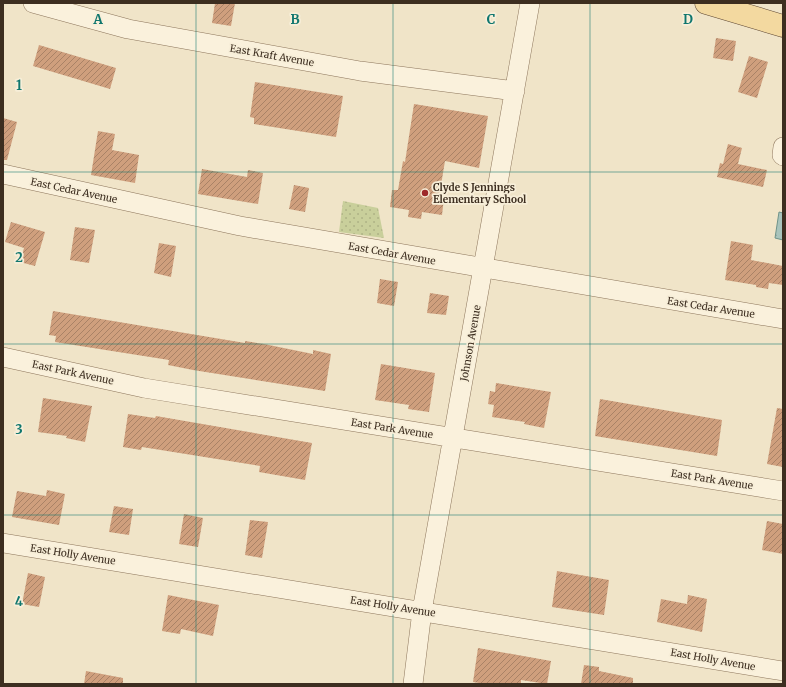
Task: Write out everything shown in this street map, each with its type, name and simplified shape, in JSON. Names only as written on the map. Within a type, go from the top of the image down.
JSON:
[{"type":"main road","points":[[706,3],[729,7],[783,26]]},
{"type":"street","name":"East Kraft Avenue","points":[[33,3],[128,29],[360,71],[515,91]]},
{"type":"street","name":"Johnson Avenue","points":[[413,684],[422,611],[530,3]]},
{"type":"street","points":[[783,147],[783,156]]},
{"type":"street","name":"East Cedar Avenue","points":[[3,174],[240,226],[483,269],[783,319]]},
{"type":"street","name":"East Park Avenue","points":[[3,357],[144,388],[783,491]]},
{"type":"street","name":"East Holly Avenue","points":[[3,543],[783,671]]},
{"type":"green space","points":[[343,201],[378,208],[384,238],[339,232]]},
{"type":"water","points":[[779,212],[783,213],[783,240],[775,238]]},
{"type":"building","points":[[215,3],[235,3],[231,26],[212,23]]},
{"type":"building","points":[[716,38],[736,41],[733,61],[713,58]]},
{"type":"building","points":[[39,45],[116,68],[110,89],[33,66]]},
{"type":"building","points":[[749,56],[768,62],[757,98],[738,92]]},
{"type":"building","points":[[255,82],[343,96],[336,137],[254,124],[254,118],[250,117]]},
{"type":"building","name":"Clyde S Jennings Elementary School","points":[[414,104],[488,116],[479,168],[445,161],[439,197],[444,198],[442,215],[422,212],[421,219],[408,217],[409,210],[390,207],[392,190],[398,190],[403,161],[405,162]]},
{"type":"building","points":[[3,118],[17,122],[7,160],[3,160]]},
{"type":"building","points":[[98,131],[115,134],[112,150],[139,155],[135,183],[91,175]]},
{"type":"building","points":[[728,144],[742,148],[738,164],[767,170],[763,187],[717,177],[720,163],[723,164]]},
{"type":"building","points":[[202,169],[247,177],[248,170],[263,173],[258,204],[198,194]]},
{"type":"building","points":[[294,185],[309,188],[305,212],[289,209]]},
{"type":"building","points":[[11,222],[45,232],[35,266],[20,262],[24,248],[5,242]]},
{"type":"building","points":[[75,227],[95,230],[89,263],[70,260]]},
{"type":"building","points":[[731,241],[753,245],[751,260],[783,266],[783,285],[769,283],[768,289],[756,287],[756,285],[725,280]]},
{"type":"building","points":[[159,243],[176,246],[171,277],[154,273]]},
{"type":"building","points":[[380,279],[398,282],[394,306],[377,303]]},
{"type":"building","points":[[430,293],[449,296],[446,315],[427,313]]},
{"type":"building","points":[[53,311],[245,343],[245,341],[264,344],[313,354],[313,350],[331,354],[325,391],[193,370],[168,365],[169,360],[55,342],[56,336],[49,335]]},
{"type":"building","points":[[381,364],[435,373],[429,412],[408,409],[409,405],[375,400]]},
{"type":"building","points":[[496,383],[551,392],[544,428],[524,424],[525,422],[492,417],[494,405],[488,404],[490,391],[495,392]]},
{"type":"building","points":[[43,398],[92,406],[85,442],[66,438],[67,436],[38,432]]},
{"type":"building","points":[[600,399],[722,420],[717,456],[595,436]]},
{"type":"building","points":[[777,408],[783,409],[783,467],[767,464]]},
{"type":"building","points":[[128,414],[155,418],[156,416],[312,443],[305,480],[259,472],[260,466],[142,447],[141,450],[123,447]]},
{"type":"building","points":[[47,490],[65,494],[59,525],[12,517],[17,491],[46,496]]},
{"type":"building","points":[[114,506],[133,509],[129,535],[109,532]]},
{"type":"building","points":[[184,514],[203,518],[198,547],[179,544]]},
{"type":"building","points":[[250,520],[268,522],[262,558],[245,555]]},
{"type":"building","points":[[767,521],[783,524],[783,554],[762,550]]},
{"type":"building","points":[[557,571],[609,580],[604,615],[552,607]]},
{"type":"building","points":[[28,573],[45,577],[39,607],[22,604]]},
{"type":"building","points":[[168,595],[219,605],[213,636],[181,629],[180,634],[162,631]]},
{"type":"building","points":[[688,595],[707,599],[702,632],[657,622],[661,599],[687,604]]},
{"type":"building","points":[[478,648],[551,661],[547,684],[521,680],[521,684],[485,684],[473,682]]},
{"type":"building","points":[[584,665],[599,667],[599,671],[633,678],[633,684],[581,684]]},
{"type":"building","points":[[86,671],[123,678],[123,684],[84,684]]},
{"type":"place","name":"Clyde S Jennings Elementary School","points":[[425,193]]}]
